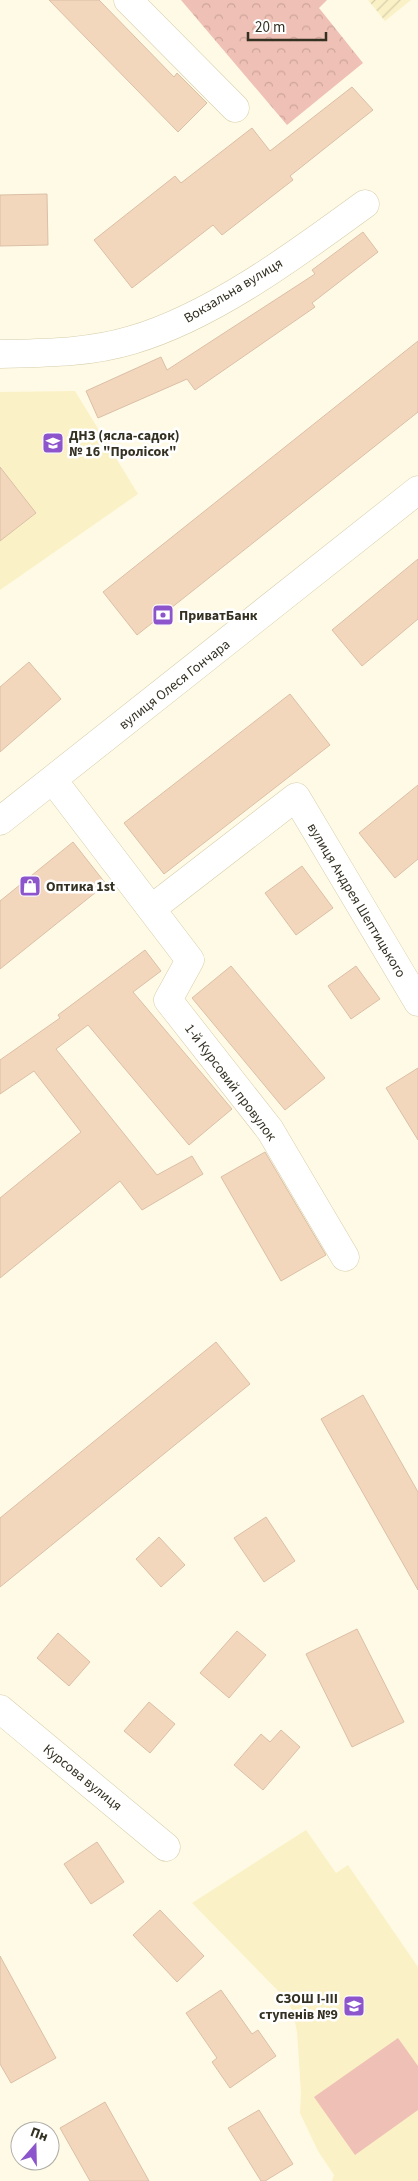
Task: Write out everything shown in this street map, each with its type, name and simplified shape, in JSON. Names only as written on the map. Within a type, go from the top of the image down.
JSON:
[{"type":"street","points":[[128,0],[235,108]]},
{"type":"street","name":"Вокзальна вулиця","points":[[0,354],[77,352],[132,340],[189,318],[247,285],[365,204]]},
{"type":"street","name":"вулиця Олеся Гончара","points":[[0,821],[418,490]]},
{"type":"street","points":[[52,780],[151,909]]},
{"type":"street","name":"вулиця Андрея Шептицького","points":[[151,909],[296,797],[418,1002]]},
{"type":"street","name":"1-й Курсовий провулок","points":[[151,909],[190,960],[168,1000],[270,1130],[345,1257]]},
{"type":"street","name":"Курсова вулиця","points":[[0,1709],[166,1847]]},
{"type":"shaded area","points":[[368,0],[411,0],[385,21]]},
{"type":"shaded area","name":"ДНЗ (ясла-садок) № 16 \"Пролісок\"","points":[[75,391],[138,494],[0,590],[0,392]]},
{"type":"shaded area","name":"СЗОШ І-ІІІ ступенів №9","points":[[306,1830],[336,1873],[348,1865],[418,1967],[418,2181],[332,2181],[334,2175],[318,2151],[300,2113],[301,2093],[297,2032],[293,2012],[287,2000],[192,1903]]},
{"type":"green space","points":[[181,0],[327,0],[319,8],[363,63],[287,125]]},
{"type":"green space","points":[[398,2038],[418,2066],[418,2110],[355,2155],[314,2097]]},
{"type":"building","points":[[49,0],[99,0],[174,77],[177,73],[207,103],[178,132]]},
{"type":"building","points":[[352,87],[373,110],[290,176],[293,180],[222,235],[213,225],[132,288],[94,240],[175,176],[181,183],[252,128],[270,151]]},
{"type":"building","points":[[47,194],[48,245],[0,246],[0,195]]},
{"type":"building","points":[[363,232],[378,252],[312,303],[315,307],[195,390],[187,379],[98,418],[86,391],[161,357],[167,370],[315,274],[312,270]]},
{"type":"building","points":[[418,341],[418,412],[137,635],[103,592]]},
{"type":"building","points":[[0,467],[36,513],[0,541]]},
{"type":"building","points":[[418,559],[418,619],[362,666],[332,630]]},
{"type":"building","points":[[29,662],[61,699],[0,752],[0,687]]},
{"type":"building","points":[[290,694],[330,745],[164,874],[124,823]]},
{"type":"building","points":[[418,785],[418,859],[395,878],[359,833]]},
{"type":"building","points":[[73,842],[106,884],[0,969],[0,901]]},
{"type":"building","points":[[302,866],[333,908],[296,935],[265,893]]},
{"type":"building","points":[[145,950],[161,971],[133,992],[232,1109],[189,1145],[88,1025],[56,1049],[157,1175],[192,1156],[203,1174],[142,1210],[120,1181],[0,1278],[0,1198],[81,1132],[34,1071],[0,1094],[0,1060],[60,1018],[58,1015]]},
{"type":"building","points":[[231,966],[325,1078],[285,1110],[192,998]]},
{"type":"building","points":[[356,966],[380,999],[351,1019],[328,986]]},
{"type":"building","points":[[418,1068],[418,1140],[386,1088]]},
{"type":"building","points":[[265,1152],[326,1255],[281,1281],[221,1177]]},
{"type":"building","points":[[216,1342],[250,1384],[0,1587],[0,1518]]},
{"type":"building","points":[[363,1395],[418,1492],[418,1590],[321,1419]]},
{"type":"building","points":[[266,1517],[295,1561],[264,1582],[234,1538]]},
{"type":"building","points":[[159,1537],[185,1565],[161,1587],[136,1559]]},
{"type":"building","points":[[357,1629],[404,1722],[352,1747],[306,1654]]},
{"type":"building","points":[[237,1631],[266,1655],[229,1698],[200,1673]]},
{"type":"building","points":[[58,1633],[90,1662],[69,1686],[37,1658]]},
{"type":"building","points":[[149,1702],[175,1724],[150,1753],[124,1731]]},
{"type":"building","points":[[281,1730],[300,1747],[263,1790],[234,1765],[261,1734],[270,1742]]},
{"type":"building","points":[[97,1842],[124,1882],[91,1904],[64,1864]]},
{"type":"building","points":[[160,1910],[204,1956],[177,1982],[133,1935]]},
{"type":"building","points":[[0,1956],[56,2058],[11,2083],[0,2064]]},
{"type":"building","points":[[221,1990],[252,2034],[258,2030],[276,2056],[230,2088],[212,2062],[217,2058],[186,2013]]},
{"type":"building","points":[[105,2102],[149,2181],[90,2181],[60,2128]]},
{"type":"building","points":[[259,2110],[293,2164],[265,2181],[261,2181],[228,2128]]},
{"type":"place","name":"ДНЗ (ясла-садок) № 16 \"Пролісок\"","points":[[53,443]]},
{"type":"place","name":"ПриватБанк","points":[[163,615]]},
{"type":"place","name":"Оптика 1st","points":[[30,886]]},
{"type":"place","name":"СЗОШ І-ІІІ ступенів №9","points":[[354,2006]]}]
